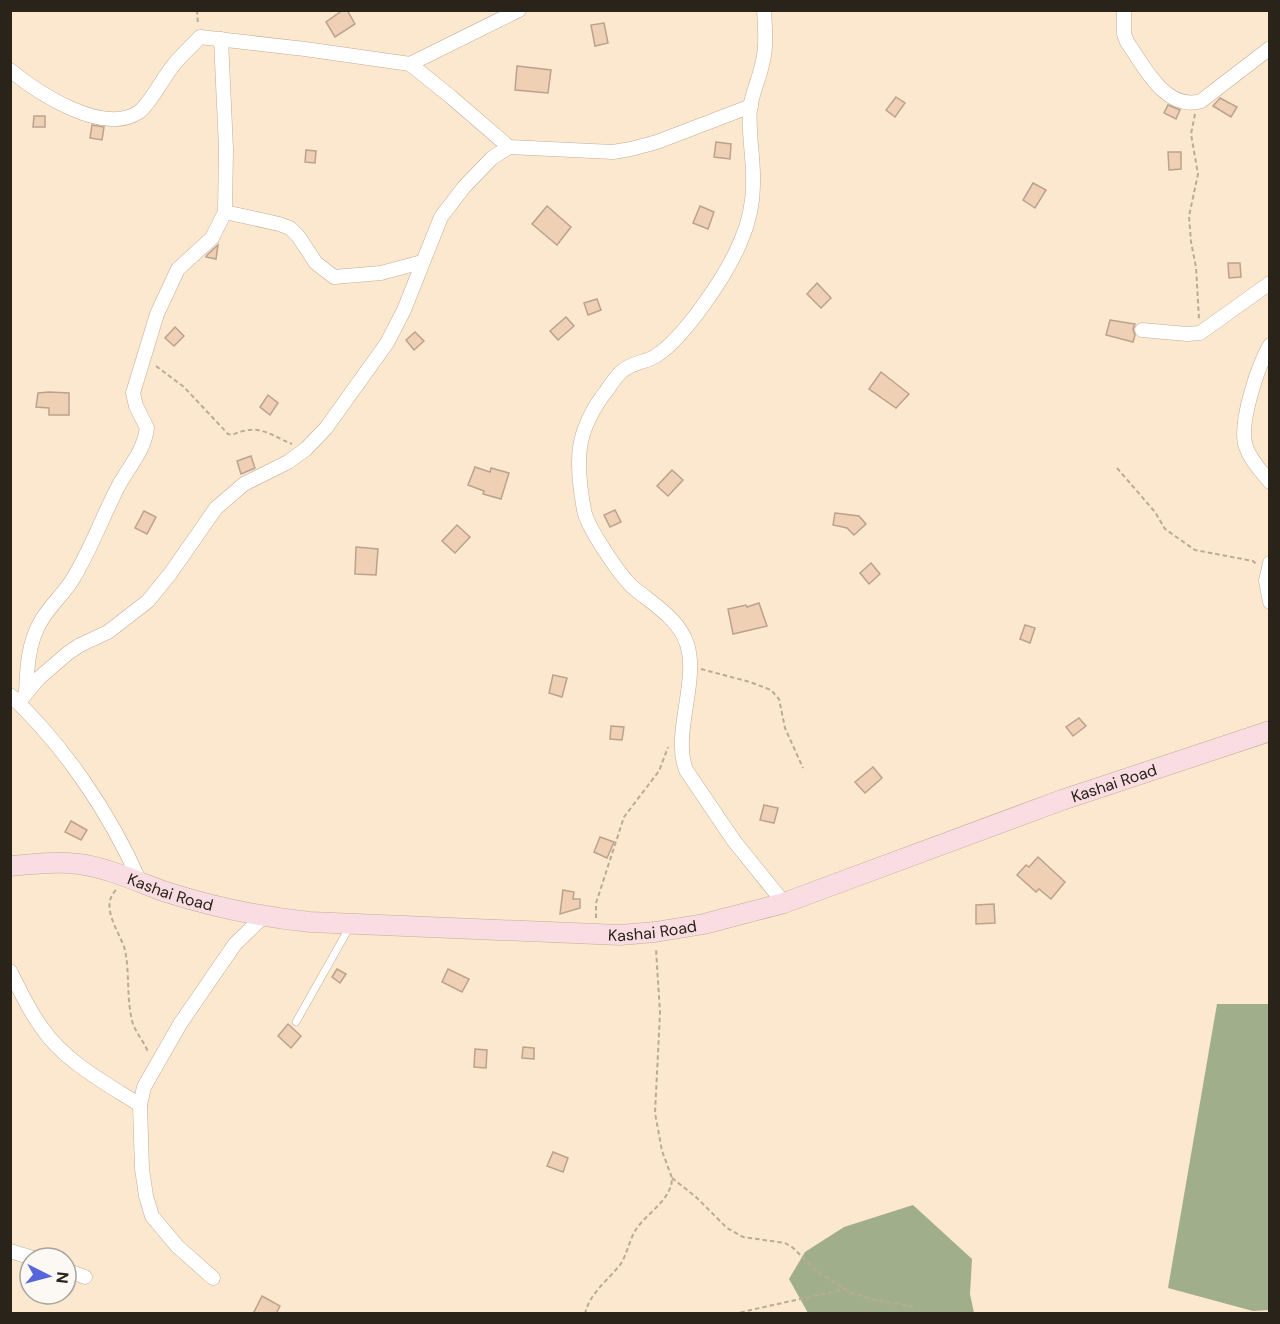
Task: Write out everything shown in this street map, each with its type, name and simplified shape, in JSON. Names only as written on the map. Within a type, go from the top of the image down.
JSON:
[{"type":"street","points":[[410,64],[519,10]]},
{"type":"street","points":[[764,10],[766,35],[764,54],[751,106],[750,122],[752,204],[740,244],[704,303],[675,340],[656,357],[638,361],[621,371],[587,418],[579,453],[584,512],[597,540],[633,588],[649,598],[677,626],[687,643],[690,667],[687,710],[681,747],[686,770],[734,841],[784,903]]},
{"type":"street","points":[[1124,10],[1123,24],[1127,42],[1166,94],[1184,102],[1197,102],[1219,88],[1269,48]]},
{"type":"street","points":[[10,70],[56,102],[113,119],[127,117],[141,111],[172,66],[200,37],[410,64],[509,147]]},
{"type":"street","points":[[18,697],[36,632],[42,620],[73,578],[112,497],[142,449],[147,428],[136,406],[133,393],[157,314],[178,269],[212,238],[225,212],[226,149],[221,39]]},
{"type":"street","points":[[18,697],[68,653],[108,632],[148,601],[216,508],[244,484],[288,462],[306,449],[326,428],[387,343],[404,310],[441,217],[464,187],[492,158],[509,147],[612,152],[631,149],[657,142],[751,106]]},
{"type":"street","points":[[225,212],[290,228],[316,263],[334,277],[381,273],[422,262]]},
{"type":"street","points":[[1142,330],[1200,333],[1269,283]]},
{"type":"street","points":[[1269,345],[1250,396],[1244,432],[1246,446],[1253,461],[1269,482]]},
{"type":"street","points":[[1269,563],[1266,581],[1269,602]]},
{"type":"street","points":[[18,697],[50,736],[98,804],[129,857],[135,881]]},
{"type":"street","name":"Kashai Road","points":[[10,866],[60,862],[82,864],[111,871],[135,881],[215,906],[263,917],[310,922],[597,934],[655,932],[704,924],[784,903],[1069,798],[1269,731]]},
{"type":"street","points":[[213,1278],[177,1246],[152,1216],[142,1169],[140,1105],[144,1087],[180,1023],[235,944],[263,917]]},
{"type":"street","points":[[10,971],[42,1029],[69,1057],[140,1105]]},
{"type":"street","points":[[78,1274],[85,1277]]},
{"type":"lane","points":[[296,1022],[351,923]]},
{"type":"path","points":[[1197,102],[1191,134],[1198,174],[1189,216],[1196,267],[1200,333]]},
{"type":"path","points":[[143,359],[164,370],[184,387],[208,410],[228,434],[232,435],[245,429],[265,431],[306,449]]},
{"type":"path","points":[[1117,468],[1155,512],[1159,523],[1170,533],[1195,550],[1253,561],[1260,566],[1266,581]]},
{"type":"path","points":[[690,667],[750,682],[771,690],[779,699],[785,728],[803,768]]},
{"type":"path","points":[[597,934],[596,903],[624,818],[659,771],[669,746]]},
{"type":"path","points":[[135,881],[113,893],[109,908],[125,954],[130,1010],[135,1028],[155,1069]]},
{"type":"path","points":[[585,1314],[586,1307],[598,1290],[622,1262],[635,1231],[672,1186],[672,1178],[662,1151],[655,1113],[660,1013],[655,932]]},
{"type":"path","points":[[672,1178],[696,1197],[727,1228],[743,1237],[785,1243],[818,1272],[845,1289],[871,1299],[914,1307]]},
{"type":"path","points":[[733,1314],[845,1289]]},
{"type":"green space","points":[[1217,1004],[1269,1004],[1269,1310],[1253,1311],[1168,1288]]},
{"type":"green space","points":[[913,1205],[972,1259],[970,1294],[974,1313],[808,1313],[789,1279],[805,1252],[844,1227]]},
{"type":"building","points":[[343,10],[347,10],[355,24],[335,37],[326,22]]},
{"type":"building","points":[[604,23],[608,43],[595,46],[591,25]]},
{"type":"building","points":[[517,66],[551,70],[548,93],[515,90]]},
{"type":"building","points":[[896,97],[905,103],[895,117],[886,110]]},
{"type":"building","points":[[1220,98],[1237,107],[1231,117],[1213,106]]},
{"type":"building","points":[[1168,105],[1180,110],[1176,119],[1164,113]]},
{"type":"building","points":[[34,116],[45,116],[45,127],[33,127]]},
{"type":"building","points":[[92,125],[104,127],[102,140],[90,138]]},
{"type":"building","points":[[716,142],[731,144],[730,159],[714,157]]},
{"type":"building","points":[[306,150],[316,151],[315,163],[305,162]]},
{"type":"building","points":[[1168,152],[1181,152],[1181,169],[1169,170]]},
{"type":"building","points":[[1033,183],[1046,190],[1035,208],[1023,200]]},
{"type":"building","points":[[547,206],[571,227],[557,245],[532,224]]},
{"type":"building","points":[[700,206],[714,212],[708,229],[693,223]]},
{"type":"building","points":[[218,245],[216,259],[206,257],[207,255]]},
{"type":"building","points":[[1228,263],[1240,263],[1241,277],[1229,278]]},
{"type":"building","points":[[817,283],[831,298],[821,308],[807,294]]},
{"type":"building","points":[[597,299],[601,310],[588,315],[584,303]]},
{"type":"building","points":[[566,317],[574,326],[558,340],[550,331]]},
{"type":"building","points":[[1110,320],[1135,324],[1133,342],[1106,335]]},
{"type":"building","points":[[175,327],[184,336],[174,346],[165,338]]},
{"type":"building","points":[[415,332],[424,341],[414,350],[406,340]]},
{"type":"building","points":[[881,372],[909,394],[896,408],[869,389]]},
{"type":"building","points":[[38,393],[69,393],[69,415],[49,415],[49,408],[36,407]]},
{"type":"building","points":[[268,395],[278,403],[270,415],[260,407]]},
{"type":"building","points":[[251,456],[255,468],[241,474],[237,461]]},
{"type":"building","points":[[475,467],[490,472],[491,468],[509,473],[501,499],[483,494],[484,491],[468,485]]},
{"type":"building","points":[[672,470],[683,480],[668,496],[657,486]]},
{"type":"building","points":[[615,510],[621,522],[610,527],[604,515]]},
{"type":"building","points":[[144,511],[156,517],[147,534],[135,528]]},
{"type":"building","points":[[835,513],[859,516],[866,524],[854,535],[847,528],[833,525]]},
{"type":"building","points":[[457,525],[470,537],[455,553],[442,541]]},
{"type":"building","points":[[356,547],[378,549],[376,575],[355,574]]},
{"type":"building","points":[[871,563],[880,574],[869,584],[860,573]]},
{"type":"building","points":[[759,603],[767,626],[733,634],[728,609]]},
{"type":"building","points":[[1025,625],[1035,628],[1030,643],[1020,639]]},
{"type":"building","points":[[553,675],[567,678],[562,697],[549,693]]},
{"type":"building","points":[[1079,718],[1086,726],[1073,736],[1066,727]]},
{"type":"building","points":[[611,726],[624,727],[622,740],[610,739]]},
{"type":"building","points":[[873,767],[882,778],[865,793],[855,782]]},
{"type":"building","points":[[764,805],[778,808],[774,823],[760,820]]},
{"type":"building","points":[[71,821],[87,830],[81,840],[65,832]]},
{"type":"building","points":[[600,837],[614,842],[607,858],[594,852]]},
{"type":"building","points":[[1038,857],[1065,882],[1051,899],[1039,889],[1036,892],[1017,875]]},
{"type":"building","points":[[563,890],[574,892],[573,899],[580,899],[580,908],[560,914]]},
{"type":"building","points":[[994,904],[995,923],[976,924],[976,905]]},
{"type":"building","points":[[337,969],[346,974],[340,983],[332,977]]},
{"type":"building","points":[[448,969],[469,979],[462,992],[442,982]]},
{"type":"building","points":[[288,1024],[301,1036],[291,1048],[278,1036]]},
{"type":"building","points":[[523,1047],[534,1048],[534,1059],[522,1058]]},
{"type":"building","points":[[475,1049],[487,1050],[486,1068],[474,1067]]},
{"type":"building","points":[[553,1152],[568,1158],[563,1172],[547,1166]]},
{"type":"building","points":[[262,1296],[280,1306],[276,1314],[253,1314]]}]
